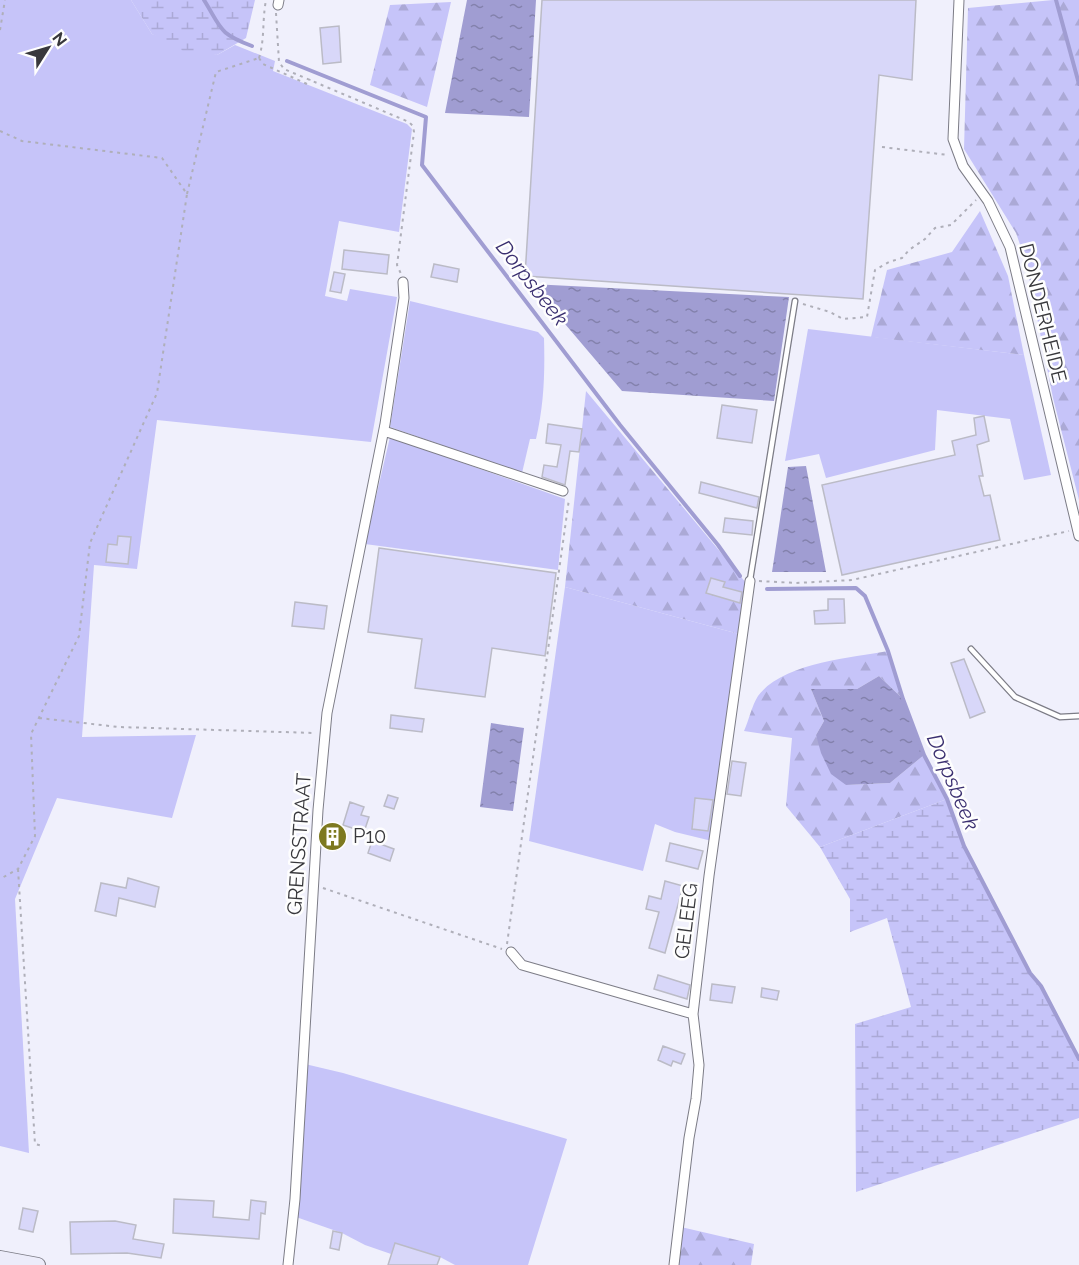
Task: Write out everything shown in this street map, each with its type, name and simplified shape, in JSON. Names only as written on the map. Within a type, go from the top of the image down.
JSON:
[{"type":"street","name":"DONDERHEIDE","points":[[959,0],[953,139],[963,166],[1003,230],[1014,260],[1078,533]]},
{"type":"street","name":"GRENSSTRAAT","points":[[288,1265],[295,1198],[318,810],[325,734],[333,682],[384,431],[404,298],[403,282]]},
{"type":"street","points":[[384,431],[563,491]]},
{"type":"street","name":"GELEEG","points":[[674,1265],[688,1138],[696,1099],[699,1065],[693,1014],[709,876],[750,581]]},
{"type":"street","points":[[511,952],[522,965],[693,1014]]},
{"type":"street","points":[[0,1258],[38,1265]]},
{"type":"lane","points":[[750,581],[795,301]]},
{"type":"lane","points":[[971,650],[1015,697],[1060,717],[1079,716]]},
{"type":"path","points":[[0,30],[5,0]]},
{"type":"path","points":[[259,58],[264,42],[263,15],[266,0]]},
{"type":"path","points":[[278,3],[275,8],[279,62],[284,69],[409,122],[413,126],[397,265],[403,282]]},
{"type":"path","points":[[259,58],[263,64],[307,84],[309,80]]},
{"type":"path","points":[[43,1146],[35,1144],[18,869],[35,836],[32,735],[79,636],[90,543],[157,393],[187,194],[216,72],[259,58]]},
{"type":"path","points":[[0,131],[22,141],[162,158],[187,194]]},
{"type":"path","points":[[882,147],[960,156]]},
{"type":"path","points":[[795,301],[830,312],[843,319],[867,317],[875,270],[902,258],[935,228],[951,225],[982,194]]},
{"type":"path","points":[[511,952],[506,941],[570,500],[563,491]]},
{"type":"path","points":[[750,581],[796,583],[852,580],[1078,533]]},
{"type":"path","points":[[39,718],[119,727],[325,734]]},
{"type":"path","points":[[0,879],[18,869]]},
{"type":"path","points":[[315,885],[511,952]]},
{"type":"green space","points":[[0,0],[131,0],[152,34],[217,55],[235,45],[275,61],[273,71],[407,124],[412,129],[399,232],[339,221],[325,296],[347,301],[350,289],[397,297],[371,442],[157,420],[137,569],[94,565],[82,737],[196,735],[172,818],[57,798],[15,899],[29,1153],[0,1146]]},
{"type":"green space","points":[[131,0],[255,0],[246,38],[217,55],[183,51],[152,34]]},
{"type":"green space","points":[[1053,0],[1079,0],[1079,500],[1053,398],[1026,262],[1016,233],[964,149],[968,8]]},
{"type":"green space","points":[[451,2],[427,107],[370,85],[390,5]]},
{"type":"green space","points":[[980,211],[1008,276],[1024,355],[871,337],[887,270],[952,252]]},
{"type":"green space","points":[[410,301],[538,332],[544,338],[541,414],[536,439],[530,439],[522,473],[390,427]]},
{"type":"green space","points":[[808,329],[1024,355],[1051,475],[1024,480],[1010,419],[937,410],[935,450],[826,478],[819,454],[785,461]]},
{"type":"green space","points":[[586,391],[747,584],[739,634],[565,587]]},
{"type":"green space","points":[[390,437],[565,499],[558,570],[365,544]]},
{"type":"green space","points":[[565,587],[739,634],[712,841],[675,832],[655,824],[643,871],[529,841]]},
{"type":"green space","points":[[888,651],[903,699],[879,676],[857,689],[811,689],[824,721],[816,735],[846,785],[890,783],[924,755],[947,799],[820,847],[786,806],[792,738],[744,731],[758,696],[783,676],[818,664]]},
{"type":"green space","points":[[947,799],[964,847],[1030,973],[1041,986],[1079,1059],[1079,1118],[856,1192],[855,1024],[911,1007],[887,918],[850,932],[850,899],[820,847]]},
{"type":"green space","points":[[305,1064],[343,1073],[567,1139],[528,1265],[455,1265],[440,1257],[395,1243],[391,1254],[296,1217]]},
{"type":"green space","points":[[681,1227],[754,1244],[751,1265],[677,1265]]},
{"type":"water","points":[[467,0],[536,0],[529,117],[445,113]]},
{"type":"water","points":[[531,284],[789,297],[774,401],[622,391]]},
{"type":"water","points":[[806,466],[826,572],[772,572],[788,467]]},
{"type":"water","points":[[879,676],[903,699],[924,755],[890,783],[846,785],[831,774],[821,753],[816,735],[824,721],[811,689],[857,689]]},
{"type":"water","points":[[491,723],[524,728],[513,811],[480,807]]},
{"type":"building","points":[[542,0],[916,0],[912,80],[879,75],[863,299],[525,276]]},
{"type":"building","points":[[339,26],[341,62],[323,64],[320,28]]},
{"type":"building","points":[[344,250],[389,255],[387,274],[342,269]]},
{"type":"building","points":[[434,264],[459,269],[457,282],[431,277]]},
{"type":"building","points":[[334,272],[345,274],[341,293],[330,291]]},
{"type":"building","points":[[722,405],[757,410],[752,443],[717,438]]},
{"type":"building","points":[[984,416],[989,441],[977,445],[983,476],[979,476],[984,496],[990,495],[1000,540],[842,575],[822,485],[955,455],[952,441],[976,435],[974,418]]},
{"type":"building","points":[[548,424],[582,429],[579,452],[570,451],[565,485],[542,477],[544,465],[557,467],[561,445],[546,443]]},
{"type":"building","points":[[701,482],[759,497],[757,508],[699,493]]},
{"type":"building","points":[[725,518],[753,521],[752,535],[723,532]]},
{"type":"building","points":[[118,536],[131,537],[128,564],[106,562],[108,544],[117,545]]},
{"type":"building","points":[[379,548],[556,573],[545,656],[492,648],[485,697],[415,688],[422,639],[368,632]]},
{"type":"building","points":[[711,578],[725,582],[723,587],[742,592],[740,603],[706,593]]},
{"type":"building","points":[[828,599],[844,599],[845,623],[815,624],[814,611],[828,610]]},
{"type":"building","points":[[295,602],[327,606],[324,629],[292,626]]},
{"type":"building","points":[[964,659],[985,712],[970,718],[951,663]]},
{"type":"building","points":[[391,715],[424,719],[422,732],[390,728]]},
{"type":"building","points":[[732,761],[746,763],[741,796],[727,794]]},
{"type":"building","points":[[388,795],[398,798],[394,809],[384,806]]},
{"type":"building","points":[[695,798],[713,800],[708,831],[692,829]]},
{"type":"building","points":[[350,802],[364,807],[361,815],[369,817],[364,832],[343,825]]},
{"type":"building","name":"P10","points":[[329,830],[339,832],[329,846],[325,837]]},
{"type":"building","points":[[372,841],[394,849],[390,861],[368,853]]},
{"type":"building","points":[[670,843],[703,851],[698,869],[666,861]]},
{"type":"building","points":[[128,878],[159,887],[155,907],[119,898],[116,916],[95,911],[101,883],[126,888]]},
{"type":"building","points":[[665,881],[683,886],[665,953],[649,948],[659,912],[646,909],[649,896],[661,899]]},
{"type":"building","points":[[658,975],[690,985],[687,999],[654,989]]},
{"type":"building","points":[[712,984],[735,987],[732,1003],[710,1000]]},
{"type":"building","points":[[762,988],[779,991],[777,1000],[761,997]]},
{"type":"building","points":[[663,1046],[685,1054],[681,1064],[673,1061],[671,1066],[658,1060]]},
{"type":"building","points":[[174,1199],[214,1201],[213,1217],[249,1220],[251,1200],[266,1202],[265,1214],[261,1213],[259,1239],[173,1233]]},
{"type":"building","points":[[23,1208],[38,1211],[33,1232],[19,1229]]},
{"type":"building","points":[[115,1221],[136,1225],[133,1239],[164,1244],[161,1258],[127,1253],[71,1254],[70,1222]]},
{"type":"building","points":[[333,1231],[342,1233],[339,1250],[330,1248]]},
{"type":"building","points":[[395,1243],[440,1257],[437,1265],[388,1265]]},
{"type":"waterway","name":"Dorpsbeek","points":[[204,0],[222,29],[252,46]]},
{"type":"waterway","points":[[1056,0],[1079,84]]},
{"type":"waterway","name":"Dorpsbeek","points":[[287,61],[426,117],[422,165],[620,425],[718,545],[740,576]]},
{"type":"waterway","name":"Dorpsbeek","points":[[767,589],[856,588],[865,596],[888,651],[924,755],[947,799],[964,846],[1030,973],[1041,986],[1079,1059]]},
{"type":"place","name":"P10","points":[[332,836]]}]
